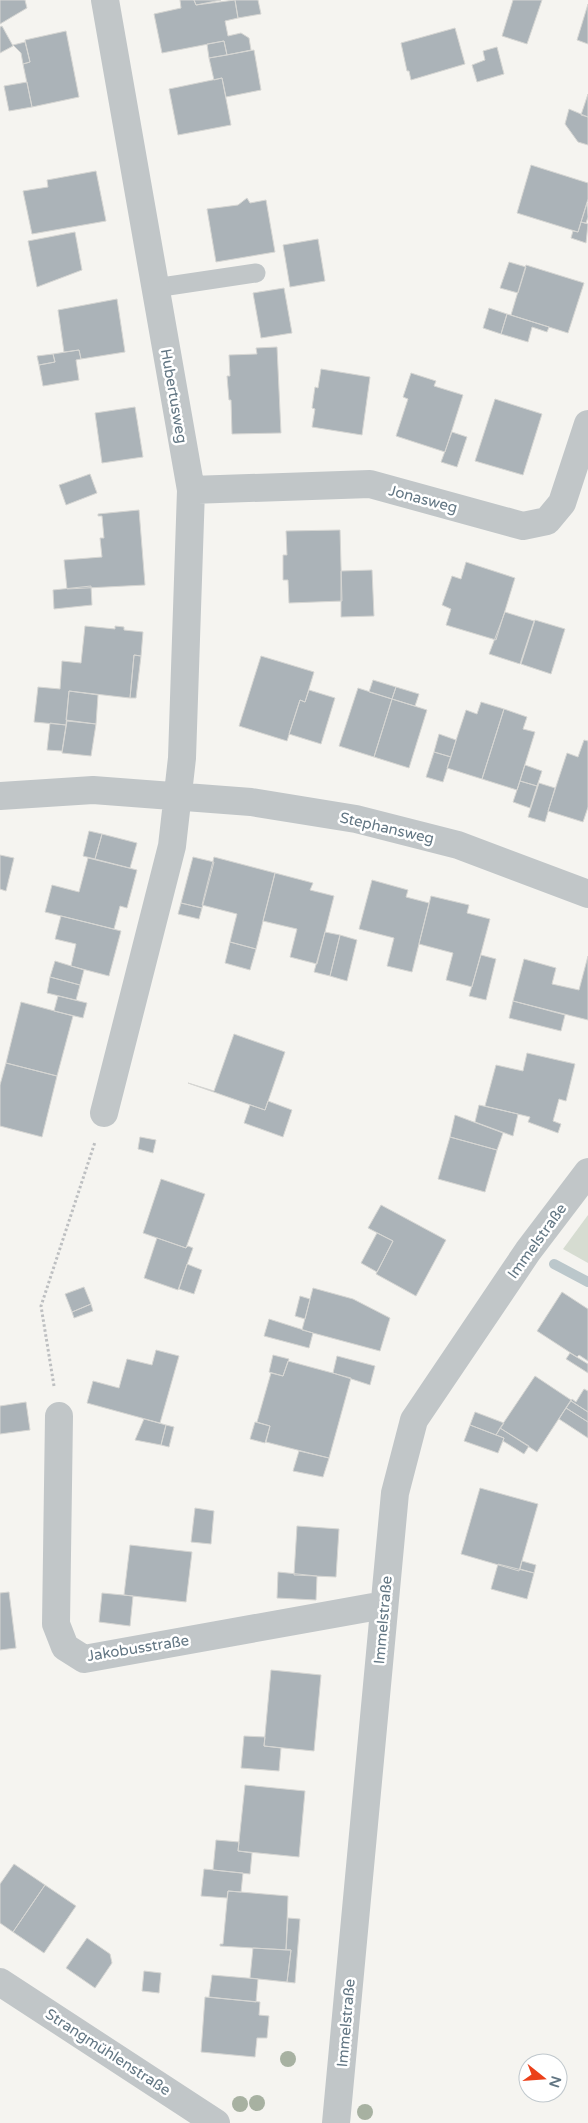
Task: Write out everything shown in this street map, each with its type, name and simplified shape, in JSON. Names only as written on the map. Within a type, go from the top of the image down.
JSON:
[{"type":"street","name":"Hubertusweg","points":[[105,0],[191,490],[178,796]]},
{"type":"street","name":"Jonasweg","points":[[191,490],[370,484],[523,526],[547,521],[562,503],[588,424]]},
{"type":"street","name":"Stephansweg","points":[[0,796],[93,790],[251,802],[356,819],[458,845],[588,894]]},
{"type":"street","points":[[104,1113],[172,846],[178,796]]},
{"type":"street","name":"Immelstraße","points":[[336,2123],[395,1492],[414,1420],[528,1251],[588,1172]]},
{"type":"street","name":"Jakobusstraße","points":[[60,1416],[56,1624],[65,1647],[84,1658],[384,1605]]},
{"type":"street","name":"Strangmühlenstraße","points":[[0,1982],[216,2123]]},
{"type":"lane","points":[[155,288],[256,273]]},
{"type":"path","points":[[60,1416],[41,1306],[104,1113]]},
{"type":"shaded area","points":[[588,1215],[588,1263],[563,1249]]},
{"type":"building","points":[[0,0],[25,0],[27,8],[0,24]]},
{"type":"building","points":[[180,0],[194,0],[196,5],[235,0],[238,18],[225,21],[228,36],[241,33],[249,38],[251,50],[227,55],[224,41],[162,53],[154,14],[181,8]]},
{"type":"building","points":[[194,0],[221,0],[196,5]]},
{"type":"building","points":[[235,0],[258,0],[261,14],[238,18]]},
{"type":"building","points":[[513,0],[542,0],[527,44],[502,36]]},
{"type":"building","points":[[588,4],[588,44],[577,40]]},
{"type":"building","points":[[2,26],[13,46],[0,53],[0,27]]},
{"type":"building","points":[[455,28],[465,64],[411,80],[409,71],[407,71],[401,43]]},
{"type":"building","points":[[66,31],[79,97],[32,107],[23,64],[30,62],[25,40]]},
{"type":"building","points":[[224,41],[227,55],[209,58],[207,44]]},
{"type":"building","points":[[25,42],[30,62],[23,64],[21,53],[13,45]]},
{"type":"building","points":[[497,47],[504,74],[477,82],[472,65],[485,60],[483,51]]},
{"type":"building","points":[[254,50],[261,90],[226,97],[222,78],[214,80],[209,58]]},
{"type":"building","points":[[222,78],[231,125],[178,135],[169,89]]},
{"type":"building","points":[[27,82],[32,107],[9,111],[4,86]]},
{"type":"building","points":[[588,94],[588,117],[581,115]]},
{"type":"building","points":[[569,109],[588,117],[588,145],[578,142],[565,124]]},
{"type":"building","points":[[531,165],[588,183],[588,199],[578,232],[517,213]]},
{"type":"building","points":[[96,171],[106,221],[32,234],[23,191],[48,187],[47,180]]},
{"type":"building","points":[[247,198],[250,203],[266,200],[275,252],[216,262],[207,209],[238,205]]},
{"type":"building","points":[[587,203],[588,217],[586,223],[581,222]]},
{"type":"building","points":[[581,222],[588,224],[586,243],[571,238],[573,231],[578,232]]},
{"type":"building","points":[[75,232],[82,270],[37,287],[28,241]]},
{"type":"building","points":[[318,239],[325,281],[290,287],[283,245]]},
{"type":"building","points":[[509,262],[526,267],[518,293],[500,288]]},
{"type":"building","points":[[526,265],[584,283],[568,333],[511,315]]},
{"type":"building","points":[[284,288],[292,333],[261,338],[253,293]]},
{"type":"building","points":[[117,299],[125,352],[81,359],[79,350],[64,352],[58,310]]},
{"type":"building","points":[[489,308],[507,314],[501,334],[483,328]]},
{"type":"building","points":[[507,314],[549,327],[547,332],[532,327],[528,342],[501,334]]},
{"type":"building","points":[[277,347],[281,433],[232,434],[231,400],[229,400],[227,376],[230,376],[229,355],[257,354],[256,348]]},
{"type":"building","points":[[79,350],[81,359],[76,360],[79,380],[43,386],[39,365],[55,362],[53,354]]},
{"type":"building","points":[[53,354],[55,362],[39,365],[37,356]]},
{"type":"building","points":[[321,369],[370,377],[362,435],[312,427],[315,409],[312,408],[315,387],[318,388]]},
{"type":"building","points":[[411,373],[436,381],[434,386],[463,395],[445,452],[396,436],[408,399],[403,397]]},
{"type":"building","points":[[495,399],[542,414],[523,475],[475,461]]},
{"type":"building","points":[[135,407],[143,457],[102,463],[95,413]]},
{"type":"building","points":[[452,432],[467,437],[457,467],[441,462]]},
{"type":"building","points":[[90,474],[97,493],[66,505],[59,485]]},
{"type":"building","points":[[139,510],[145,585],[67,589],[64,560],[102,557],[100,538],[104,538],[102,516],[98,516],[98,514]]},
{"type":"building","points":[[340,530],[342,601],[289,603],[288,580],[283,580],[283,555],[287,555],[286,531]]},
{"type":"building","points":[[466,562],[515,578],[496,640],[446,625],[451,609],[442,605],[452,576],[461,579]]},
{"type":"building","points":[[372,570],[374,616],[341,617],[341,571]]},
{"type":"building","points":[[91,586],[92,605],[54,609],[53,590]]},
{"type":"building","points":[[505,612],[534,621],[520,664],[489,654]]},
{"type":"building","points":[[535,620],[565,629],[551,674],[521,664]]},
{"type":"building","points":[[85,626],[115,629],[115,626],[124,627],[124,630],[143,632],[141,656],[134,655],[130,698],[69,691],[66,725],[34,722],[38,687],[60,689],[62,661],[81,663]]},
{"type":"building","points":[[134,655],[141,656],[136,698],[130,698]]},
{"type":"building","points":[[261,656],[314,672],[305,702],[300,700],[287,741],[239,726]]},
{"type":"building","points":[[373,680],[396,687],[392,699],[369,692]]},
{"type":"building","points":[[396,687],[419,694],[415,706],[392,699]]},
{"type":"building","points":[[358,688],[392,699],[374,757],[339,746]]},
{"type":"building","points":[[309,690],[335,698],[321,744],[289,734],[300,700],[305,702]]},
{"type":"building","points":[[69,691],[98,695],[96,724],[66,720]]},
{"type":"building","points":[[392,699],[427,710],[409,768],[374,757]]},
{"type":"building","points":[[481,702],[504,709],[482,779],[447,768],[466,710],[477,714]]},
{"type":"building","points":[[504,709],[527,717],[523,729],[535,732],[517,790],[482,779]]},
{"type":"building","points":[[67,721],[96,724],[91,756],[62,753]]},
{"type":"building","points":[[50,723],[66,725],[62,751],[47,750]]},
{"type":"building","points":[[439,734],[456,740],[451,757],[434,752]]},
{"type":"building","points":[[584,740],[588,741],[588,807],[583,822],[548,811],[567,753],[578,757]]},
{"type":"building","points":[[434,752],[451,757],[443,782],[426,777]]},
{"type":"building","points":[[525,765],[542,771],[537,786],[520,781]]},
{"type":"building","points":[[520,781],[537,786],[530,808],[513,802]]},
{"type":"building","points":[[539,783],[555,788],[545,822],[528,817]]},
{"type":"building","points":[[89,831],[102,834],[95,859],[83,856]]},
{"type":"building","points":[[102,834],[137,843],[130,868],[95,859]]},
{"type":"building","points":[[0,855],[14,858],[6,891],[0,889]]},
{"type":"building","points":[[193,857],[214,862],[202,908],[181,903]]},
{"type":"building","points":[[214,857],[275,873],[256,949],[230,942],[237,914],[202,905]]},
{"type":"building","points":[[88,858],[137,870],[127,908],[120,906],[114,929],[45,912],[52,885],[79,892]]},
{"type":"building","points":[[275,873],[313,883],[310,890],[334,896],[317,964],[290,957],[297,929],[263,921]]},
{"type":"building","points":[[372,880],[408,890],[406,897],[429,903],[412,972],[387,966],[394,938],[359,929]]},
{"type":"building","points":[[431,896],[469,905],[467,913],[490,919],[472,987],[446,980],[453,953],[419,944]]},
{"type":"building","points":[[181,903],[202,908],[199,919],[178,914]]},
{"type":"building","points":[[61,916],[121,931],[109,976],[71,966],[76,944],[55,939]]},
{"type":"building","points":[[325,932],[340,935],[330,976],[314,972]]},
{"type":"building","points":[[340,935],[357,940],[347,981],[330,976]]},
{"type":"building","points":[[230,942],[256,949],[250,970],[225,963]]},
{"type":"building","points":[[481,955],[496,959],[486,1000],[469,996]]},
{"type":"building","points":[[588,956],[588,1020],[513,1001],[524,959],[556,968],[552,984],[579,990]]},
{"type":"building","points":[[55,961],[84,970],[80,985],[50,977]]},
{"type":"building","points":[[50,977],[80,985],[76,1000],[47,993]]},
{"type":"building","points":[[58,996],[87,1003],[83,1018],[54,1011]]},
{"type":"building","points":[[513,1001],[565,1015],[561,1031],[509,1018]]},
{"type":"building","points":[[21,1002],[73,1016],[57,1076],[6,1063]]},
{"type":"building","points":[[234,1034],[285,1052],[265,1110],[188,1083],[214,1091]]},
{"type":"building","points":[[527,1053],[575,1064],[566,1101],[559,1099],[553,1121],[561,1124],[558,1133],[528,1122],[530,1117],[485,1106],[496,1065],[523,1071]]},
{"type":"building","points":[[6,1063],[57,1076],[42,1137],[0,1126],[0,1085]]},
{"type":"building","points":[[268,1101],[292,1110],[283,1137],[244,1123],[250,1105],[265,1110]]},
{"type":"building","points":[[479,1105],[518,1114],[513,1136],[475,1122]]},
{"type":"building","points":[[455,1115],[503,1133],[497,1150],[450,1137]]},
{"type":"building","points":[[140,1137],[156,1140],[153,1153],[138,1149]]},
{"type":"building","points":[[450,1137],[497,1150],[485,1192],[438,1179]]},
{"type":"building","points":[[161,1179],[205,1194],[186,1248],[143,1233]]},
{"type":"building","points":[[381,1205],[446,1240],[416,1296],[376,1274],[393,1241],[368,1228]]},
{"type":"building","points":[[377,1233],[393,1241],[377,1272],[361,1263]]},
{"type":"building","points":[[157,1238],[186,1248],[188,1246],[193,1248],[178,1290],[144,1278]]},
{"type":"building","points":[[187,1264],[202,1270],[194,1294],[179,1289]]},
{"type":"building","points":[[84,1287],[91,1304],[72,1312],[65,1294]]},
{"type":"building","points":[[313,1288],[353,1299],[390,1318],[380,1351],[302,1330]]},
{"type":"building","points":[[562,1292],[588,1309],[588,1361],[579,1355],[577,1357],[537,1331]]},
{"type":"building","points":[[300,1296],[310,1299],[305,1319],[295,1316]]},
{"type":"building","points":[[91,1304],[93,1311],[74,1318],[72,1312]]},
{"type":"building","points":[[269,1319],[313,1333],[309,1348],[264,1336]]},
{"type":"building","points":[[156,1350],[179,1356],[160,1423],[87,1403],[93,1381],[119,1388],[127,1359],[152,1365]]},
{"type":"building","points":[[570,1353],[588,1364],[588,1373],[566,1359]]},
{"type":"building","points":[[273,1355],[289,1359],[283,1376],[269,1372]]},
{"type":"building","points":[[337,1356],[375,1366],[370,1385],[333,1373]]},
{"type":"building","points":[[288,1361],[351,1378],[329,1458],[266,1442],[270,1426],[257,1422],[271,1373],[283,1376]]},
{"type":"building","points":[[535,1376],[571,1400],[537,1452],[500,1428]]},
{"type":"building","points":[[584,1389],[588,1391],[588,1412],[571,1401],[572,1399],[576,1402]]},
{"type":"building","points":[[571,1401],[588,1412],[588,1422],[566,1408]]},
{"type":"building","points":[[26,1402],[30,1430],[0,1434],[0,1406]]},
{"type":"building","points":[[566,1408],[588,1422],[588,1438],[559,1419]]},
{"type":"building","points":[[475,1412],[504,1423],[496,1435],[470,1425]]},
{"type":"building","points":[[144,1419],[166,1425],[161,1445],[135,1440]]},
{"type":"building","points":[[255,1422],[270,1426],[265,1443],[250,1439]]},
{"type":"building","points":[[166,1425],[174,1427],[169,1447],[161,1445]]},
{"type":"building","points":[[470,1425],[504,1438],[498,1453],[464,1441]]},
{"type":"building","points":[[500,1428],[529,1446],[524,1454],[503,1441],[504,1438],[496,1435]]},
{"type":"building","points":[[299,1451],[329,1458],[323,1477],[293,1471]]},
{"type":"building","points":[[480,1488],[538,1504],[519,1571],[461,1554]]},
{"type":"building","points":[[195,1508],[214,1511],[211,1544],[191,1542]]},
{"type":"building","points":[[297,1526],[339,1529],[336,1577],[294,1575]]},
{"type":"building","points":[[130,1545],[192,1552],[186,1602],[124,1595]]},
{"type":"building","points":[[522,1561],[536,1565],[534,1573],[520,1569]]},
{"type":"building","points":[[498,1564],[534,1573],[527,1599],[491,1589]]},
{"type":"building","points":[[278,1572],[317,1576],[316,1600],[277,1598]]},
{"type":"building","points":[[9,1592],[16,1648],[0,1650],[0,1593]]},
{"type":"building","points":[[102,1593],[133,1596],[130,1626],[99,1622]]},
{"type":"building","points":[[271,1670],[321,1675],[314,1751],[264,1746]]},
{"type":"building","points":[[244,1736],[265,1737],[264,1746],[281,1748],[279,1771],[241,1768]]},
{"type":"building","points":[[245,1785],[305,1791],[299,1857],[238,1851]]},
{"type":"building","points":[[216,1840],[239,1842],[238,1851],[252,1853],[250,1874],[213,1870]]},
{"type":"building","points":[[14,1864],[45,1885],[13,1932],[0,1923],[0,1884]]},
{"type":"building","points":[[204,1869],[243,1873],[241,1892],[228,1891],[227,1898],[201,1896]]},
{"type":"building","points":[[45,1885],[76,1906],[44,1953],[13,1932]]},
{"type":"building","points":[[228,1891],[288,1896],[286,1950],[220,1946],[220,1944],[223,1944]]},
{"type":"building","points":[[288,1918],[300,1919],[295,1983],[287,1982],[291,1950],[286,1950]]},
{"type":"building","points":[[87,1938],[110,1954],[112,1963],[95,1988],[66,1968]]},
{"type":"building","points":[[253,1948],[291,1950],[287,1982],[250,1978]]},
{"type":"building","points":[[144,1971],[161,1973],[159,1993],[142,1991]]},
{"type":"building","points":[[212,1975],[258,1979],[256,2002],[209,1997]]},
{"type":"building","points":[[205,1997],[260,2002],[259,2015],[269,2016],[267,2038],[257,2038],[255,2057],[201,2052]]},
{"type":"waterway","points":[[554,1264],[588,1282]]}]
